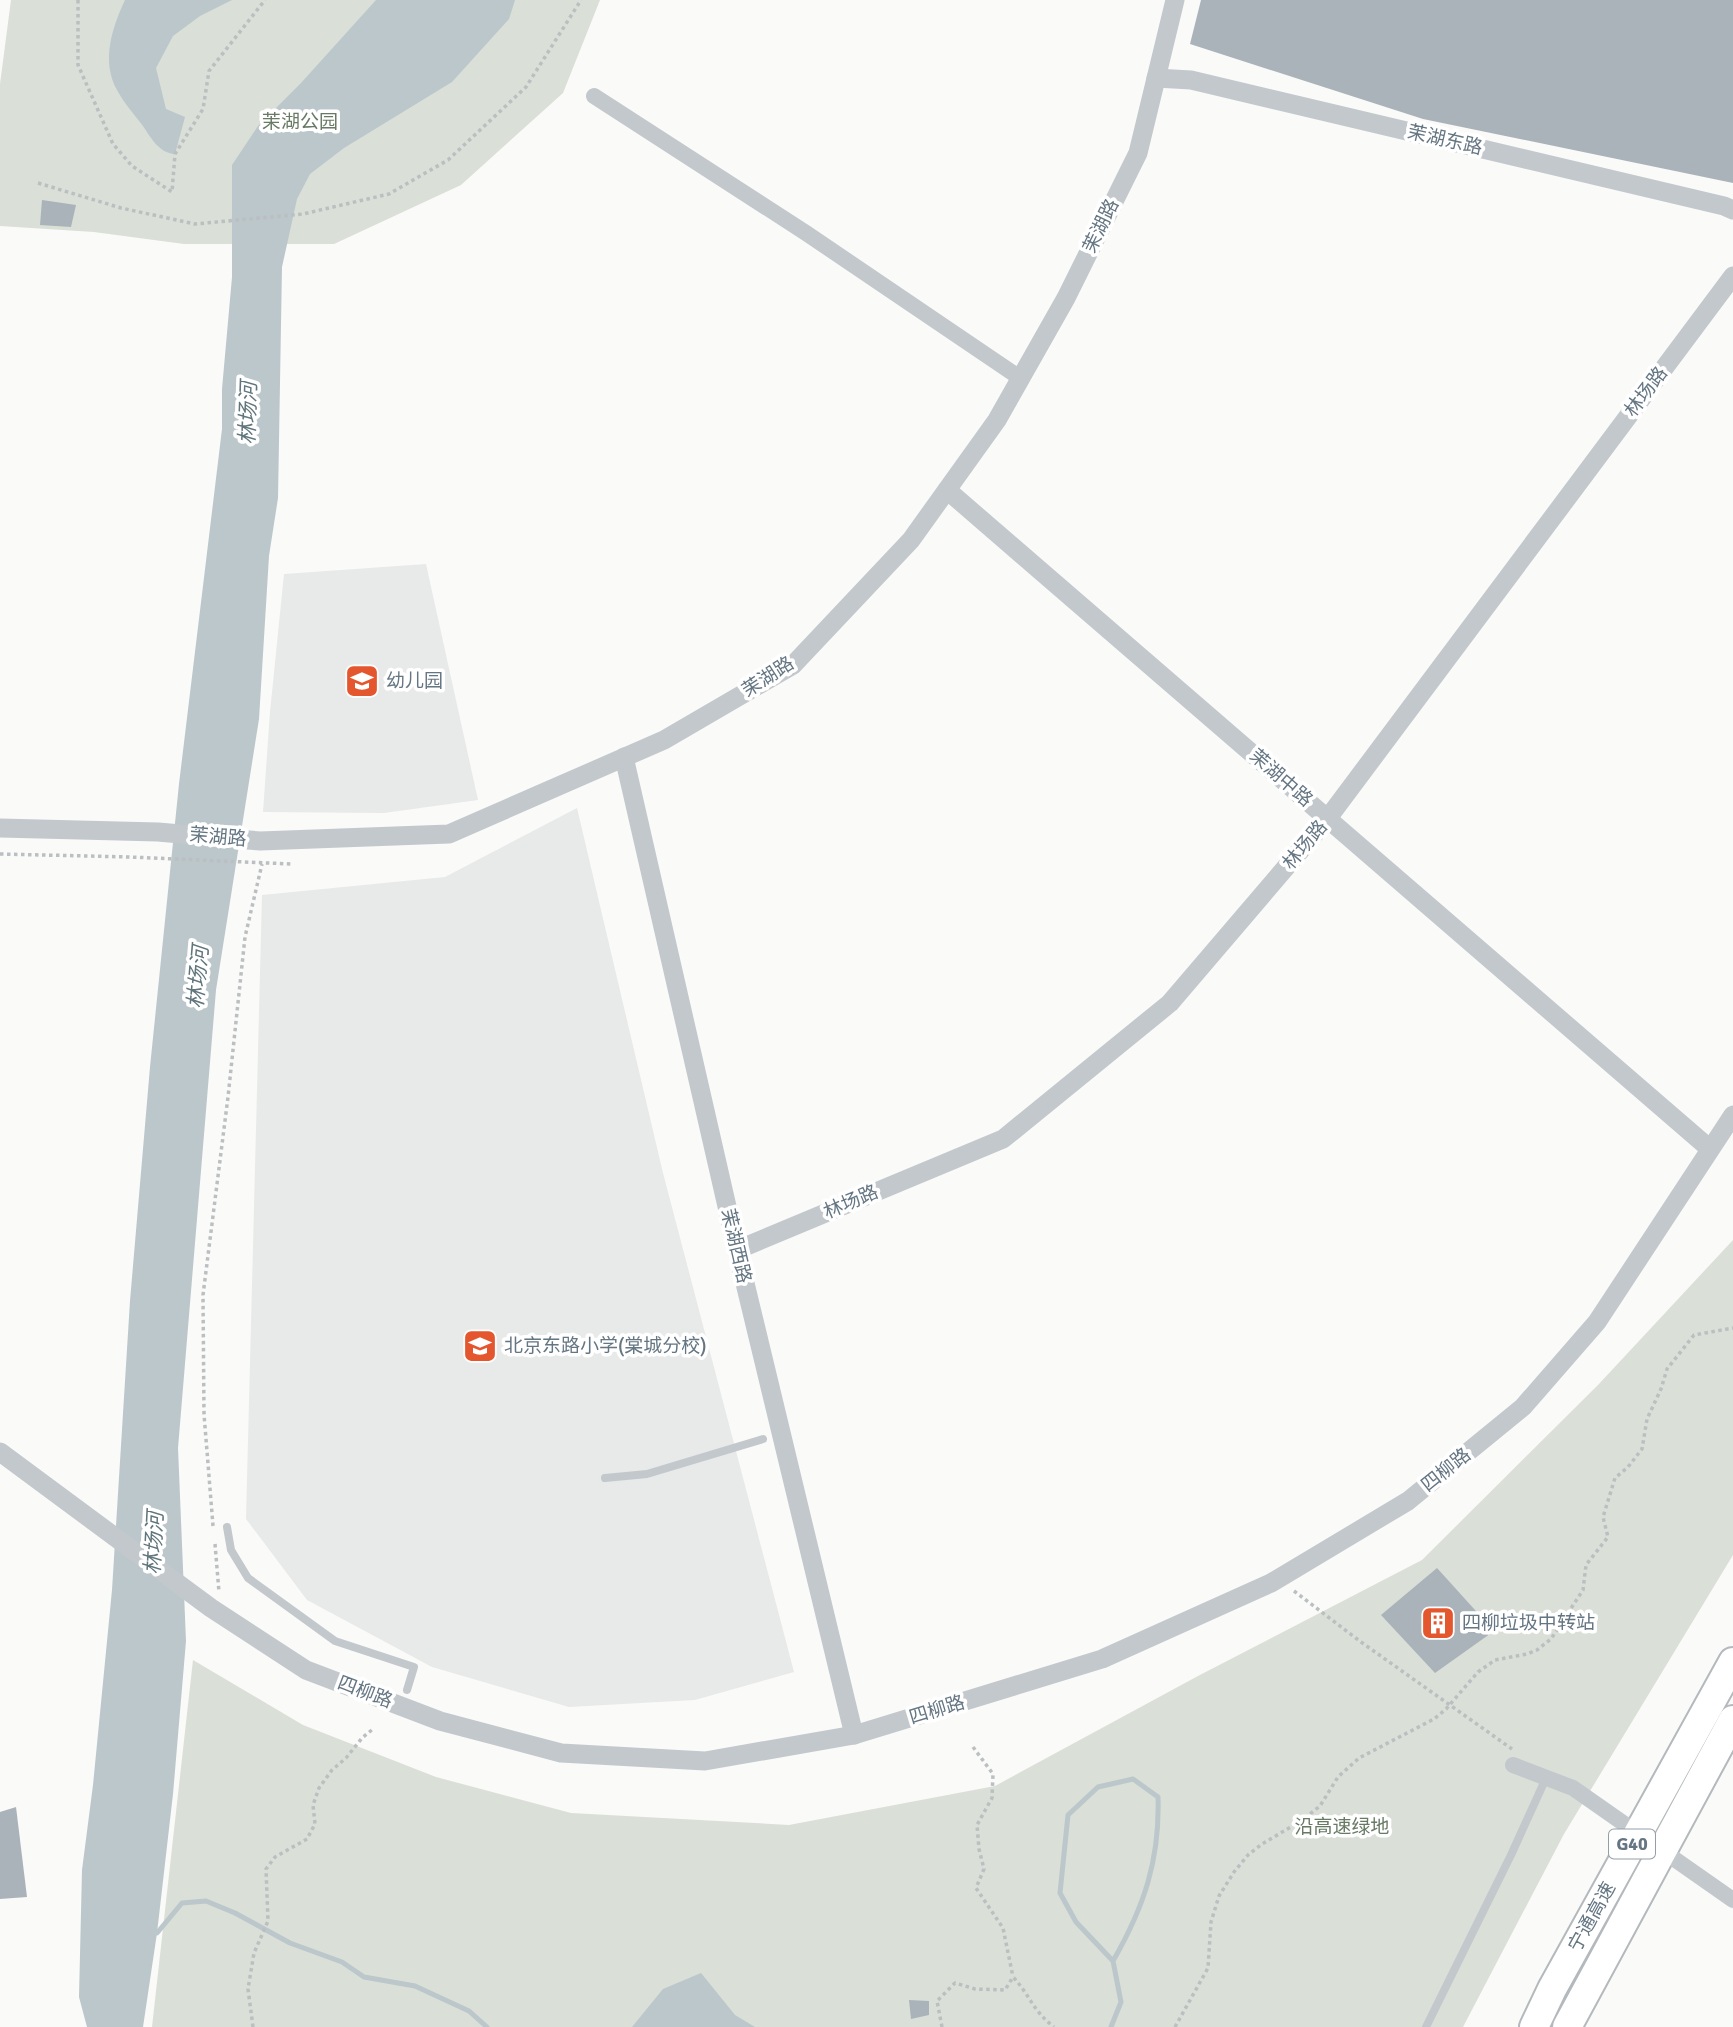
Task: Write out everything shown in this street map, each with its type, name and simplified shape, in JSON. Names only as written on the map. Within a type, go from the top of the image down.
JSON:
[{"type":"highway","name":"宁通高速","points":[[1534,2027],[1552,1989],[1733,1662]]},
{"type":"highway","name":"宁通高速","points":[[1567,2027],[1733,1720]]},
{"type":"street","name":"茉湖路","points":[[0,828],[158,832],[260,841],[449,834],[664,740],[793,664],[911,540],[997,420],[1066,298],[1138,153],[1175,0]]},
{"type":"street","name":"茉湖东路","points":[[1156,78],[1191,80],[1733,210]]},
{"type":"street","points":[[594,96],[806,233],[1020,378]]},
{"type":"street","name":"林场路","points":[[737,1250],[1003,1139],[1171,1003],[1328,818],[1733,276]]},
{"type":"street","name":"茉湖中路","points":[[947,489],[1710,1149]]},
{"type":"street","name":"茉湖西路","points":[[624,757],[737,1250],[854,1735]]},
{"type":"street","name":"四柳路","points":[[0,1452],[216,1611],[306,1670],[440,1721],[561,1753],[705,1761],[854,1735],[1102,1660],[1281,1577],[1408,1501],[1523,1407],[1597,1322],[1733,1115]]},
{"type":"street","points":[[1514,1758],[1573,1788],[1733,1900]]},
{"type":"lane","points":[[606,1478],[647,1474],[763,1439]]},
{"type":"lane","points":[[226,1527],[232,1550],[247,1578],[335,1641],[414,1667],[407,1690]]},
{"type":"lane","points":[[1426,2027],[1511,1855],[1548,1773]]},
{"type":"path","points":[[78,0],[78,65],[113,144],[132,166],[172,192],[175,154],[203,109],[209,71],[265,0]]},
{"type":"path","points":[[38,183],[121,208],[195,224],[303,215],[388,194],[448,160],[526,87],[581,0]]},
{"type":"path","points":[[0,854],[291,864]]},
{"type":"path","points":[[216,1611],[204,1414],[202,1295],[228,1097],[245,937],[262,864]]},
{"type":"path","points":[[1175,2027],[1208,1968],[1211,1922],[1219,1896],[1248,1855],[1320,1806],[1338,1777],[1359,1758],[1434,1719],[1478,1672],[1495,1660],[1537,1650],[1551,1639],[1583,1590],[1586,1565],[1608,1537],[1603,1517],[1615,1478],[1642,1449],[1647,1419],[1667,1369],[1694,1335],[1733,1328]]},
{"type":"path","points":[[1281,1577],[1310,1603],[1514,1758]]},
{"type":"path","points":[[253,2027],[248,1989],[254,1953],[268,1922],[266,1869],[275,1857],[307,1839],[315,1824],[313,1805],[319,1788],[332,1770],[373,1729]]},
{"type":"path","points":[[973,1747],[993,1774],[992,1797],[978,1825],[979,1849],[984,1869],[976,1888],[982,1901],[1003,1928],[1013,1977],[1042,2018],[1054,2027]]},
{"type":"path","points":[[942,2027],[937,2001],[956,1983],[975,1989],[1005,1990],[1013,1977]]},
{"type":"shaded area","name":"幼儿园","points":[[426,564],[478,800],[384,813],[263,812],[284,574]]},
{"type":"shaded area","name":"北京东路小学(棠城分校)","points":[[577,808],[663,1173],[794,1672],[695,1700],[569,1707],[432,1667],[307,1600],[246,1519],[262,895],[445,877]]},
{"type":"green space","name":"茉湖公园","points":[[11,0],[600,0],[563,93],[461,185],[334,244],[184,244],[94,232],[0,226],[0,84]]},
{"type":"green space","name":"沿高速绿地","points":[[1733,1240],[1733,1555],[1564,1834],[1463,2027],[152,2027],[193,1660],[303,1725],[436,1777],[571,1813],[789,1825],[995,1786],[1198,1676],[1422,1560],[1598,1385]]},
{"type":"water","points":[[125,0],[232,0],[200,16],[173,36],[156,68],[166,109],[185,117],[175,154],[164,151],[152,140],[112,79],[110,45]]},
{"type":"water","name":"林场河","points":[[376,0],[515,0],[509,19],[452,82],[344,148],[310,174],[297,199],[282,267],[278,498],[269,556],[259,719],[216,990],[178,1448],[186,1641],[173,1794],[143,2027],[87,2027],[79,1997],[82,1870],[112,1590],[130,1301],[150,1067],[179,784],[222,429],[222,389],[232,277],[232,165],[258,126]]},
{"type":"water","points":[[701,1973],[735,2015],[755,2027],[632,2027],[663,1989]]},
{"type":"building","points":[[1201,0],[1733,0],[1733,183],[1423,119],[1190,44]]},
{"type":"building","points":[[42,200],[76,205],[71,227],[40,225]]},
{"type":"building","name":"四柳垃圾中转站","points":[[1437,1568],[1494,1631],[1435,1673],[1381,1615]]},
{"type":"building","points":[[16,1807],[27,1897],[0,1899],[0,1812]]},
{"type":"building","points":[[909,2000],[929,2001],[929,2015],[911,2019]]},
{"type":"waterway","points":[[1111,2027],[1121,2002],[1113,1961],[1076,1922],[1060,1893],[1068,1815],[1098,1787],[1133,1779],[1158,1797],[1156,1842],[1141,1902],[1113,1961]]},
{"type":"waterway","points":[[152,1932],[157,1933],[182,1903],[206,1901],[235,1913],[290,1943],[342,1962],[364,1977],[415,1986],[469,2011],[487,2027]]},
{"type":"place","name":"幼儿园","points":[[362,681]]},
{"type":"place","name":"北京东路小学(棠城分校)","points":[[480,1346]]},
{"type":"place","name":"四柳垃圾中转站","points":[[1438,1623]]}]
